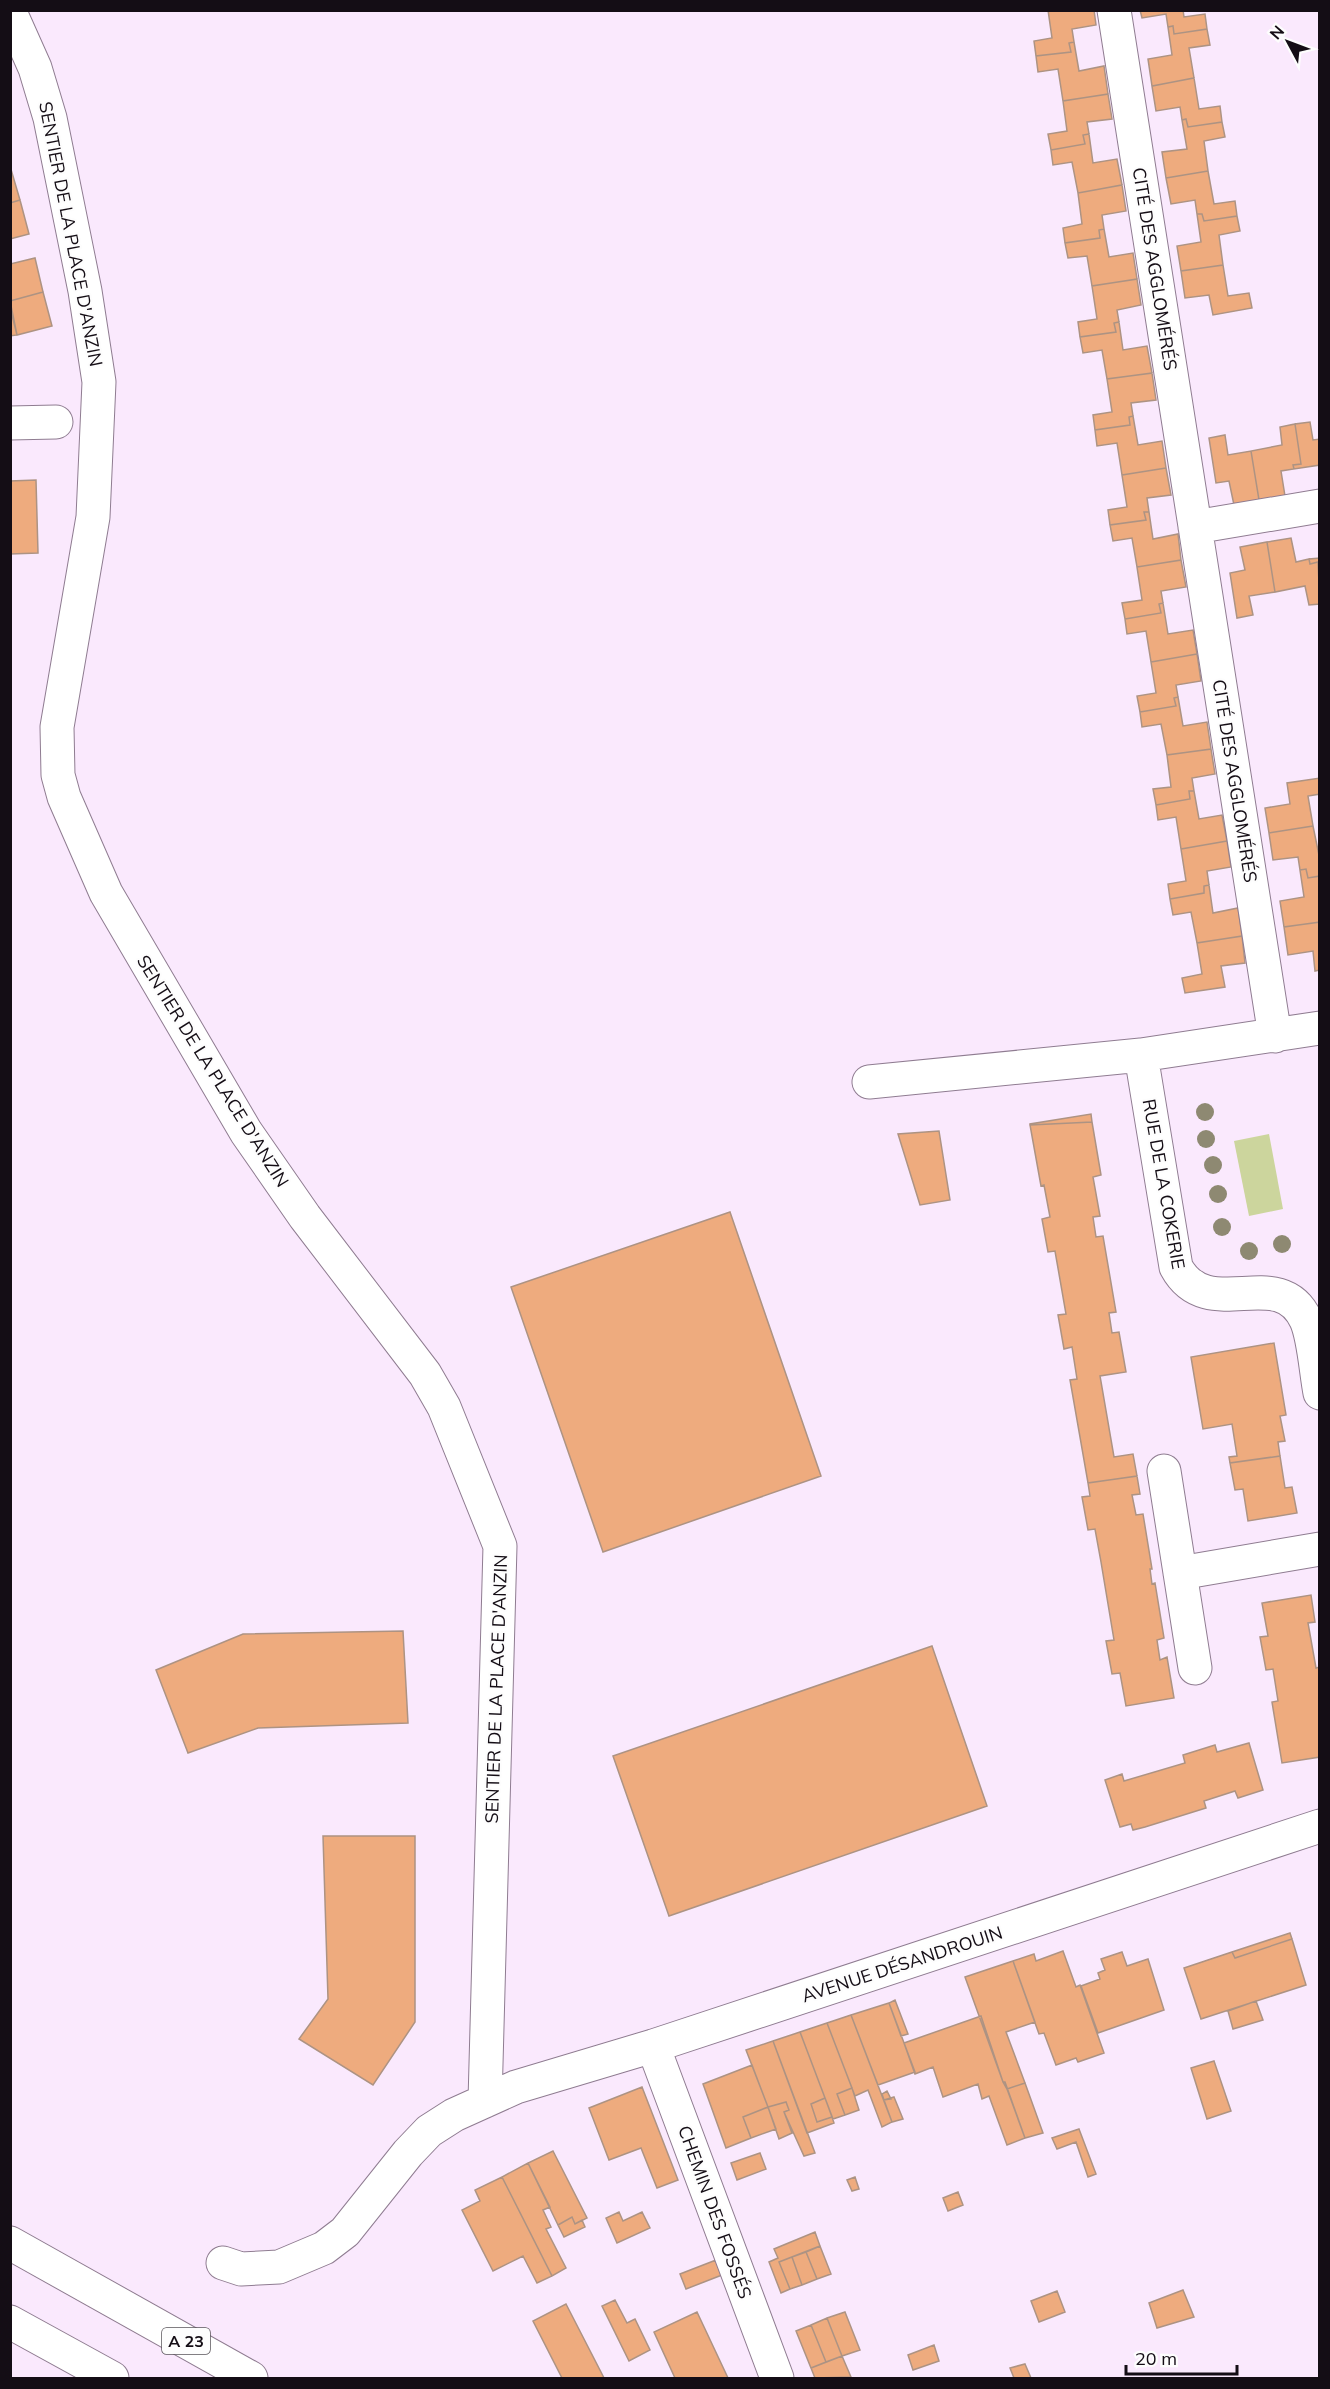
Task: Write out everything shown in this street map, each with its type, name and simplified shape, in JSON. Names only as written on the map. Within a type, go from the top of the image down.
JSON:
[{"type":"main road","name":"CITÉ DES AGGLOMÉRÉS","points":[[1114,10],[1275,1036]]},
{"type":"main road","name":"SENTIER DE LA PLACE D'ANZIN","points":[[10,12],[35,68],[50,118],[85,291],[99,382],[93,517],[57,727],[58,775],[64,797],[71,818],[106,893],[246,1132],[305,1217],[410,1353],[444,1407],[500,1545],[485,2101]]},
{"type":"main road","points":[[10,423],[56,422]]},
{"type":"main road","points":[[1195,527],[1320,506]]},
{"type":"main road","points":[[869,1082],[1141,1055],[1320,1028]]},
{"type":"main road","name":"RUE DE LA COKERIE","points":[[1141,1055],[1176,1267],[1182,1278],[1203,1292],[1280,1294],[1293,1303],[1307,1323],[1320,1393]]},
{"type":"main road","points":[[1164,1471],[1195,1668]]},
{"type":"main road","points":[[1180,1573],[1320,1549]]},
{"type":"main road","name":"AVENUE DÉSANDROUIN","points":[[223,2263],[241,2269],[279,2267],[334,2242],[355,2220],[417,2142],[440,2123],[516,2087],[653,2046],[1320,1826]]},
{"type":"main road","name":"CHEMIN DES FOSSÉS","points":[[653,2046],[777,2379]]},
{"type":"main road","name":"A 23","points":[[10,2243],[251,2379]]},
{"type":"main road","points":[[10,2322],[112,2379]]},
{"type":"green space","points":[[1269,1134],[1283,1209],[1249,1216],[1234,1141]]},
{"type":"building","points":[[1048,10],[1094,10],[1096,25],[1072,29],[1074,42],[1069,43],[1071,52],[1036,56],[1034,41],[1052,38]]},
{"type":"building","points":[[1140,10],[1183,10],[1184,17],[1205,14],[1207,29],[1174,34],[1173,26],[1168,27],[1166,14],[1142,18]]},
{"type":"building","points":[[1173,26],[1174,34],[1207,29],[1210,45],[1189,48],[1194,78],[1152,86],[1148,59],[1172,55],[1168,27]]},
{"type":"building","points":[[1074,42],[1079,71],[1104,66],[1108,94],[1063,101],[1058,69],[1038,72],[1036,56],[1071,52],[1069,43]]},
{"type":"building","points":[[1194,78],[1199,109],[1220,106],[1222,122],[1188,127],[1186,119],[1182,120],[1180,107],[1156,111],[1152,86]]},
{"type":"building","points":[[1108,94],[1112,119],[1087,122],[1089,134],[1083,135],[1085,144],[1051,150],[1048,134],[1067,131],[1063,101]]},
{"type":"building","points":[[1186,119],[1188,127],[1222,122],[1225,137],[1204,141],[1208,171],[1166,178],[1162,152],[1187,149],[1182,120]]},
{"type":"building","points":[[1089,134],[1093,163],[1117,159],[1122,185],[1078,193],[1072,162],[1053,165],[1051,150],[1085,144],[1083,135]]},
{"type":"building","points":[[10,166],[20,200],[10,203]]},
{"type":"building","points":[[1208,171],[1214,204],[1235,201],[1237,216],[1204,221],[1202,214],[1197,214],[1195,200],[1171,204],[1166,178]]},
{"type":"building","points":[[1122,185],[1126,211],[1102,215],[1104,229],[1099,230],[1100,238],[1065,243],[1063,228],[1082,224],[1078,193]]},
{"type":"building","points":[[20,200],[29,234],[10,239],[10,203]]},
{"type":"building","points":[[1197,214],[1202,214],[1204,221],[1237,216],[1240,231],[1219,235],[1223,265],[1181,271],[1177,246],[1201,242]]},
{"type":"building","points":[[1104,229],[1109,257],[1133,253],[1137,279],[1092,286],[1087,256],[1068,258],[1065,243],[1100,238],[1099,230]]},
{"type":"building","points":[[35,258],[43,292],[10,301],[10,264]]},
{"type":"building","points":[[1223,265],[1228,296],[1249,293],[1252,308],[1213,315],[1209,295],[1185,298],[1181,271]]},
{"type":"building","points":[[1137,279],[1141,305],[1117,310],[1119,322],[1114,323],[1116,332],[1080,337],[1078,322],[1097,319],[1092,286]]},
{"type":"building","points":[[43,292],[52,326],[17,335],[10,301]]},
{"type":"building","points":[[10,307],[17,335],[10,336]]},
{"type":"building","points":[[1119,322],[1123,350],[1147,346],[1152,373],[1107,379],[1102,350],[1083,353],[1080,337],[1116,332],[1114,323]]},
{"type":"building","points":[[1152,373],[1156,400],[1131,403],[1133,416],[1129,417],[1130,425],[1095,430],[1093,415],[1112,412],[1107,379]]},
{"type":"building","points":[[1133,416],[1138,445],[1162,441],[1166,468],[1122,475],[1117,443],[1097,446],[1095,430],[1130,425],[1129,417]]},
{"type":"building","points":[[1310,422],[1313,440],[1320,439],[1320,465],[1294,469],[1293,465],[1301,464],[1295,424]]},
{"type":"building","points":[[1295,424],[1301,464],[1293,465],[1294,469],[1281,471],[1285,496],[1259,500],[1251,451],[1282,445],[1280,427]]},
{"type":"building","points":[[1225,435],[1228,455],[1251,451],[1259,500],[1234,505],[1229,481],[1216,483],[1209,438]]},
{"type":"building","points":[[1166,468],[1171,495],[1147,498],[1149,512],[1144,512],[1146,520],[1110,525],[1108,510],[1127,507],[1122,475]]},
{"type":"building","points":[[36,480],[38,553],[10,554],[10,481]]},
{"type":"building","points":[[1144,512],[1149,512],[1153,539],[1178,534],[1181,560],[1137,567],[1132,538],[1113,541],[1110,525],[1146,520]]},
{"type":"building","points":[[1291,538],[1296,562],[1309,559],[1310,564],[1318,562],[1320,604],[1309,605],[1305,586],[1275,592],[1267,542]]},
{"type":"building","points":[[1267,542],[1275,592],[1249,596],[1253,615],[1237,618],[1230,573],[1245,570],[1240,547]]},
{"type":"building","points":[[1320,558],[1320,573],[1318,562],[1310,564],[1309,559]]},
{"type":"building","points":[[1181,560],[1186,587],[1161,591],[1163,603],[1159,604],[1161,613],[1125,619],[1122,603],[1142,600],[1137,567]]},
{"type":"building","points":[[1163,603],[1168,634],[1193,630],[1197,654],[1151,662],[1146,631],[1127,634],[1125,619],[1161,613],[1159,604]]},
{"type":"building","points":[[1197,654],[1201,681],[1176,685],[1178,697],[1174,698],[1176,706],[1140,712],[1137,696],[1156,693],[1151,662]]},
{"type":"building","points":[[1178,697],[1183,726],[1207,722],[1211,749],[1167,755],[1161,724],[1142,727],[1140,712],[1176,706],[1174,698]]},
{"type":"building","points":[[1211,749],[1215,774],[1192,778],[1194,791],[1189,791],[1190,799],[1156,805],[1153,789],[1171,787],[1167,755]]},
{"type":"building","points":[[1320,778],[1320,794],[1308,796],[1313,826],[1269,833],[1265,808],[1290,804],[1287,783]]},
{"type":"building","points":[[1189,791],[1194,791],[1199,819],[1222,815],[1227,841],[1181,849],[1176,817],[1158,820],[1156,805],[1190,799]]},
{"type":"building","points":[[1313,826],[1320,860],[1320,876],[1308,878],[1306,869],[1300,870],[1298,857],[1273,860],[1269,833]]},
{"type":"building","points":[[1227,841],[1231,867],[1207,871],[1209,885],[1204,886],[1204,893],[1170,899],[1168,884],[1186,881],[1181,849]]},
{"type":"building","points":[[1306,869],[1308,878],[1320,876],[1320,922],[1284,927],[1280,901],[1304,897],[1300,870]]},
{"type":"building","points":[[1209,885],[1213,913],[1238,908],[1242,936],[1197,943],[1191,912],[1173,915],[1170,899],[1204,893],[1204,886]]},
{"type":"building","points":[[1320,922],[1320,970],[1315,971],[1313,951],[1288,955],[1284,927]]},
{"type":"building","points":[[1242,936],[1245,963],[1221,966],[1225,987],[1185,993],[1182,978],[1202,974],[1197,943]]},
{"type":"building","points":[[1091,1114],[1092,1122],[1030,1125],[1030,1124]]},
{"type":"building","points":[[1092,1122],[1101,1175],[1093,1177],[1100,1216],[1093,1217],[1096,1237],[1103,1236],[1116,1312],[1109,1313],[1112,1333],[1119,1332],[1126,1372],[1100,1376],[1114,1457],[1133,1454],[1137,1476],[1088,1483],[1070,1380],[1077,1379],[1072,1347],[1064,1349],[1058,1315],[1066,1314],[1055,1251],[1048,1252],[1042,1219],[1050,1217],[1044,1185],[1041,1186],[1030,1125]]},
{"type":"building","points":[[939,1131],[950,1200],[920,1205],[898,1134]]},
{"type":"building","points":[[730,1212],[821,1476],[603,1552],[511,1287]]},
{"type":"building","points":[[1274,1343],[1286,1415],[1280,1416],[1285,1441],[1278,1442],[1280,1456],[1230,1463],[1229,1457],[1237,1456],[1232,1424],[1203,1429],[1191,1357]]},
{"type":"building","points":[[1280,1456],[1285,1488],[1292,1487],[1297,1513],[1248,1521],[1243,1489],[1235,1490],[1230,1463]]},
{"type":"building","points":[[1137,1476],[1140,1494],[1132,1495],[1136,1515],[1143,1514],[1152,1569],[1150,1569],[1152,1584],[1155,1583],[1164,1638],[1157,1640],[1160,1660],[1167,1657],[1174,1698],[1126,1706],[1120,1673],[1112,1674],[1106,1641],[1114,1640],[1101,1562],[1095,1529],[1088,1530],[1082,1497],[1090,1496],[1088,1483]]},
{"type":"building","points":[[1311,1595],[1315,1622],[1308,1623],[1316,1668],[1320,1667],[1320,1757],[1282,1763],[1272,1702],[1278,1701],[1273,1669],[1266,1670],[1260,1637],[1268,1636],[1262,1603]]},
{"type":"building","points":[[403,1631],[408,1723],[258,1728],[188,1753],[156,1670],[243,1634]]},
{"type":"building","points":[[932,1646],[987,1806],[669,1916],[613,1756]]},
{"type":"building","points":[[1249,1743],[1263,1790],[1238,1798],[1235,1791],[1204,1801],[1206,1808],[1145,1827],[1133,1830],[1131,1824],[1120,1827],[1105,1780],[1122,1774],[1124,1781],[1185,1763],[1183,1755],[1215,1745],[1217,1752]]},
{"type":"building","points":[[323,1836],[415,1836],[415,2022],[373,2085],[299,2039],[328,1999]]},
{"type":"building","points":[[1290,1933],[1292,1939],[1235,1958],[1232,1952]]},
{"type":"building","points":[[1292,1939],[1306,1985],[1201,2019],[1184,1968],[1232,1952],[1235,1958]]},
{"type":"building","points":[[1063,1951],[1076,1987],[1080,1985],[1104,2053],[1078,2062],[1076,2058],[1056,2065],[1044,2033],[1039,2034],[1013,1961],[1034,1954],[1036,1961]]},
{"type":"building","points":[[1122,1952],[1127,1966],[1148,1959],[1164,2010],[1098,2033],[1081,1986],[1100,1979],[1098,1973],[1105,1970],[1101,1959]]},
{"type":"building","points":[[1013,1961],[1035,2022],[1006,2032],[1025,2083],[1007,2089],[965,1977]]},
{"type":"building","points":[[895,2000],[908,2034],[901,2036],[889,2003]]},
{"type":"building","points":[[1256,2001],[1263,2020],[1233,2029],[1228,2011]]},
{"type":"building","points":[[889,2003],[915,2072],[878,2085],[851,2015]]},
{"type":"building","points":[[851,2015],[892,2122],[882,2127],[868,2090],[855,2096],[827,2023]]},
{"type":"building","points":[[981,2016],[1025,2138],[1007,2145],[989,2096],[982,2099],[978,2084],[943,2097],[933,2067],[915,2074],[904,2043]]},
{"type":"building","points":[[827,2023],[852,2088],[837,2094],[845,2115],[833,2119],[800,2032]]},
{"type":"building","points":[[800,2032],[825,2098],[811,2104],[817,2122],[832,2117],[834,2123],[807,2133],[773,2041]]},
{"type":"building","points":[[773,2041],[815,2153],[804,2156],[784,2112],[789,2110],[786,2102],[768,2107],[746,2050]]},
{"type":"building","points":[[1214,2061],[1231,2111],[1207,2119],[1191,2068]]},
{"type":"building","points":[[752,2065],[768,2107],[743,2117],[751,2138],[726,2148],[703,2084]]},
{"type":"building","points":[[1025,2083],[1043,2133],[1025,2138],[1007,2089]]},
{"type":"building","points":[[642,2087],[678,2180],[657,2188],[641,2148],[609,2160],[589,2108]]},
{"type":"building","points":[[852,2088],[859,2110],[845,2115],[837,2094]]},
{"type":"building","points":[[887,2091],[891,2099],[884,2100],[882,2094]]},
{"type":"building","points":[[894,2097],[903,2119],[892,2122],[884,2100]]},
{"type":"building","points":[[825,2098],[832,2117],[817,2122],[811,2104]]},
{"type":"building","points":[[786,2102],[789,2110],[784,2112],[792,2133],[779,2139],[768,2107]]},
{"type":"building","points":[[768,2107],[776,2129],[751,2138],[743,2117]]},
{"type":"building","points":[[1079,2129],[1096,2174],[1088,2177],[1076,2142],[1057,2149],[1052,2138]]},
{"type":"building","points":[[553,2151],[587,2218],[575,2224],[572,2217],[558,2225],[528,2163]]},
{"type":"building","points":[[760,2153],[766,2169],[737,2180],[731,2163]]},
{"type":"building","points":[[528,2163],[550,2207],[543,2210],[551,2227],[546,2229],[566,2268],[552,2276],[502,2177]]},
{"type":"building","points":[[502,2177],[552,2276],[537,2283],[523,2256],[493,2271],[462,2210],[480,2201],[475,2190]]},
{"type":"building","points":[[855,2177],[859,2189],[852,2191],[847,2180]]},
{"type":"building","points":[[958,2192],[963,2205],[948,2211],[943,2198]]},
{"type":"building","points":[[619,2212],[623,2221],[642,2212],[650,2228],[617,2243],[606,2218]]},
{"type":"building","points":[[572,2217],[575,2224],[582,2220],[585,2227],[564,2237],[558,2225]]},
{"type":"building","points":[[815,2232],[820,2246],[779,2262],[790,2289],[781,2293],[769,2262],[778,2258],[774,2249]]},
{"type":"building","points":[[820,2246],[831,2274],[817,2279],[806,2252]]},
{"type":"building","points":[[806,2252],[817,2279],[802,2285],[792,2257]]},
{"type":"building","points":[[792,2257],[802,2285],[790,2289],[779,2262]]},
{"type":"building","points":[[716,2260],[722,2275],[686,2289],[680,2274]]},
{"type":"building","points":[[1183,2290],[1194,2317],[1157,2328],[1149,2303]]},
{"type":"building","points":[[1057,2291],[1065,2312],[1039,2322],[1031,2301]]},
{"type":"building","points":[[615,2300],[627,2323],[635,2319],[650,2350],[629,2361],[602,2306]]},
{"type":"building","points":[[566,2304],[604,2378],[562,2378],[533,2321]]},
{"type":"building","points":[[697,2312],[728,2378],[675,2378],[654,2332]]},
{"type":"building","points":[[845,2312],[860,2350],[842,2356],[827,2318]]},
{"type":"building","points":[[827,2318],[842,2356],[826,2362],[811,2325]]},
{"type":"building","points":[[811,2325],[826,2362],[811,2368],[796,2331]]},
{"type":"building","points":[[934,2345],[939,2361],[913,2370],[908,2355]]},
{"type":"building","points":[[842,2356],[851,2377],[815,2378],[811,2368]]},
{"type":"building","points":[[1025,2364],[1031,2378],[1014,2378],[1010,2368]]}]
